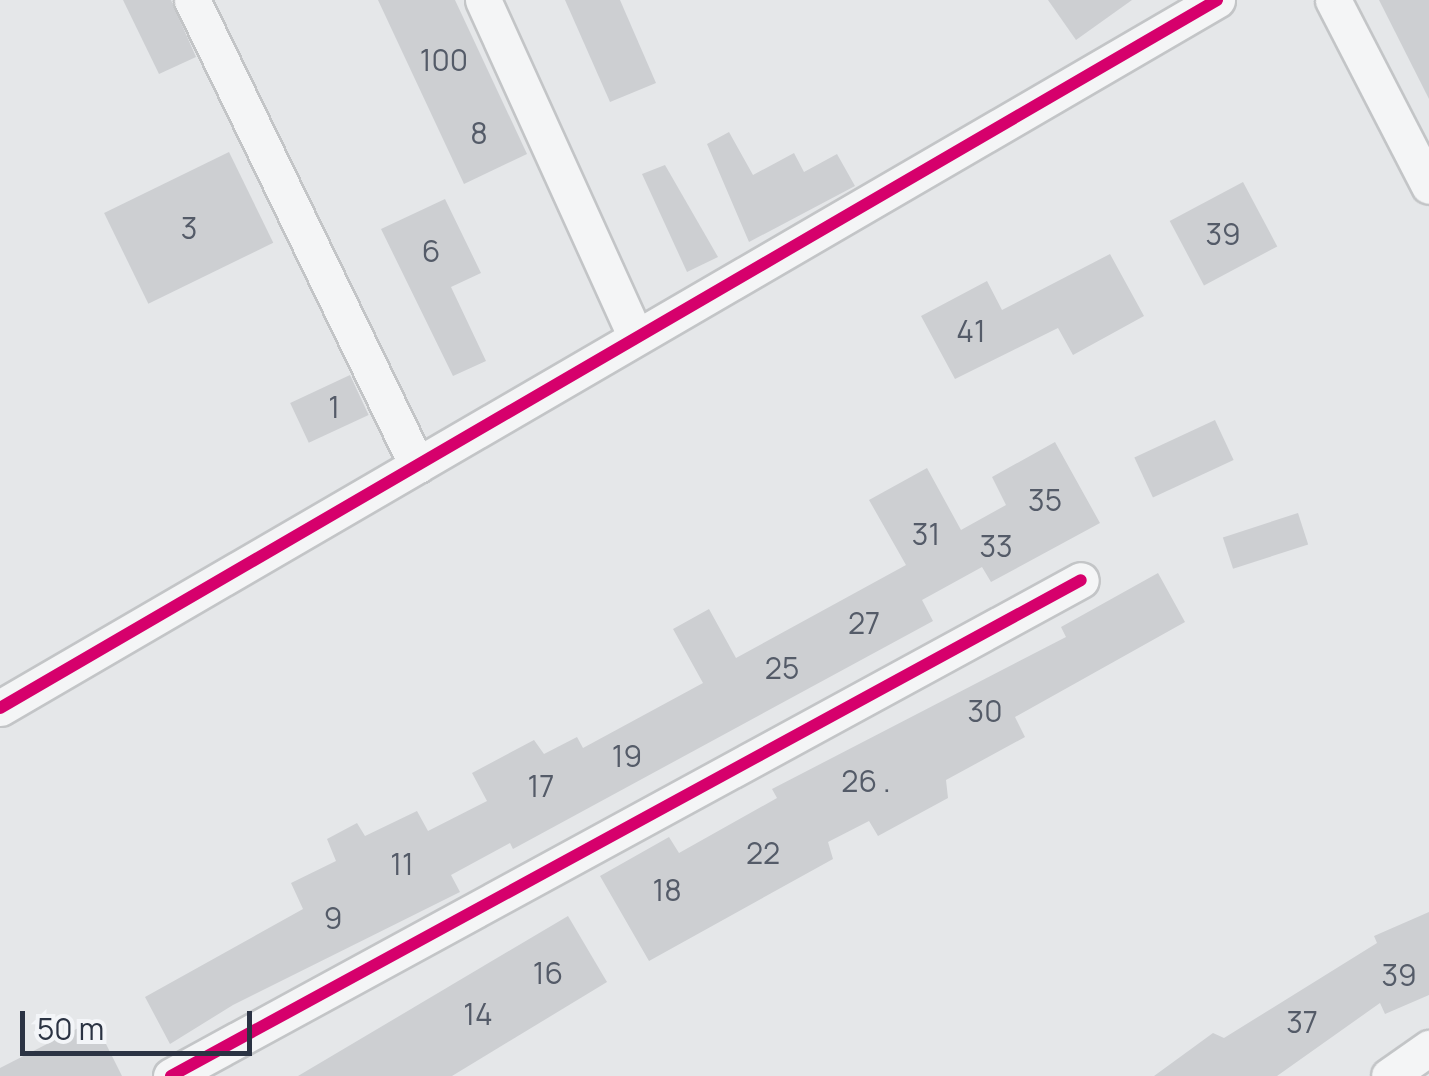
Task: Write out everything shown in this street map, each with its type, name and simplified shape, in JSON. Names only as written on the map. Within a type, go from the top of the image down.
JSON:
[{"type":"street","points":[[192,0],[418,465]]},
{"type":"street","points":[[482,0],[636,337]]},
{"type":"street","points":[[0,708],[1218,0]]},
{"type":"street","points":[[1333,0],[1429,186]]},
{"type":"street","points":[[171,1076],[1080,580]]},
{"type":"street","points":[[1389,1076],[1425,1058]]},
{"type":"building","points":[[123,0],[171,0],[196,57],[159,74]]},
{"type":"building","points":[[378,0],[455,0],[527,154],[464,184]]},
{"type":"building","points":[[565,0],[620,0],[656,83],[610,102]]},
{"type":"building","points":[[1048,0],[1132,0],[1076,40]]},
{"type":"building","points":[[1379,0],[1429,0],[1429,99]]},
{"type":"building","points":[[729,132],[753,175],[794,153],[804,172],[837,154],[855,186],[749,242],[707,144]]},
{"type":"building","points":[[229,152],[273,243],[148,304],[104,213]]},
{"type":"building","points":[[665,165],[718,257],[687,272],[642,174]]},
{"type":"building","points":[[1243,182],[1277,246],[1204,285],[1170,221]]},
{"type":"building","points":[[445,199],[481,273],[451,287],[486,361],[453,376],[381,229]]},
{"type":"building","points":[[1110,254],[1144,316],[1073,355],[1058,328],[955,379],[921,316],[987,281],[1002,310]]},
{"type":"building","points":[[350,375],[369,415],[309,443],[290,403]]},
{"type":"building","points":[[1215,420],[1234,460],[1153,497],[1134,458]]},
{"type":"building","points":[[1055,442],[1100,523],[991,582],[982,567],[922,600],[933,621],[513,849],[510,843],[451,875],[460,892],[233,1005],[170,1044],[145,997],[303,909],[291,883],[336,861],[327,839],[357,823],[365,836],[417,811],[428,831],[487,801],[472,773],[534,740],[544,754],[577,737],[583,748],[703,683],[673,629],[709,609],[736,658],[906,565],[869,500],[927,468],[961,530],[1006,505],[992,477]]},
{"type":"building","points":[[1298,513],[1308,544],[1233,569],[1223,537]]},
{"type":"building","points":[[1158,573],[1185,622],[1015,717],[1025,737],[946,780],[948,798],[878,836],[869,821],[828,842],[833,859],[649,961],[600,876],[669,837],[679,853],[777,798],[772,789],[1066,637],[1061,627]]},
{"type":"building","points":[[1429,912],[1429,995],[1385,1014],[1380,1003],[1277,1076],[1154,1076],[1213,1033],[1224,1038],[1377,943],[1374,936]]},
{"type":"building","points":[[568,916],[607,982],[452,1076],[298,1076]]},
{"type":"building","points":[[94,1020],[122,1076],[0,1076],[0,1068]]},
{"type":"cycle path","points":[[0,708],[1217,0]]},
{"type":"cycle path","points":[[171,1076],[1081,580]]}]
